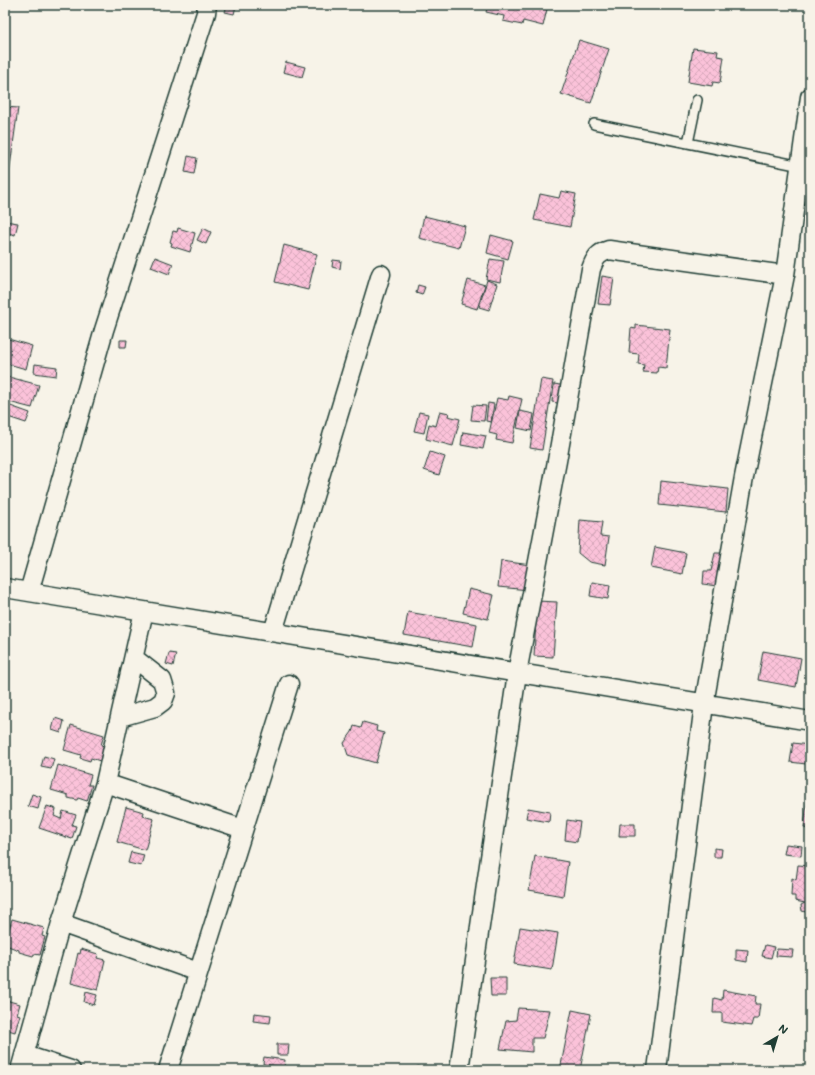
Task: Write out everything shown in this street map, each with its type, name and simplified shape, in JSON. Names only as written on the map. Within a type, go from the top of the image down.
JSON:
[{"type":"street","points":[[29,592],[104,330],[208,5]]},
{"type":"street","points":[[657,1070],[704,704],[744,476],[785,275],[810,97]]},
{"type":"street","points":[[459,1070],[517,673],[591,269],[595,259],[601,252],[609,250],[785,275]]},
{"type":"street","points":[[273,632],[381,274]]},
{"type":"street","points":[[5,588],[704,704],[810,720]]},
{"type":"street","points":[[71,1070],[22,1062],[61,923],[105,783],[144,611]]},
{"type":"street","points":[[120,717],[155,707],[163,701],[166,693],[162,680],[134,658]]},
{"type":"street","points":[[168,1070],[289,684]]},
{"type":"street","points":[[105,783],[243,829]]},
{"type":"street","points":[[61,923],[198,972]]},
{"type":"lane","points":[[688,143],[697,100]]},
{"type":"lane","points":[[594,124],[801,166]]},
{"type":"building","points":[[227,5],[236,6],[234,14],[225,12]]},
{"type":"building","points":[[488,5],[548,5],[543,26],[523,21],[522,25],[503,21],[504,16],[486,12]]},
{"type":"building","points":[[579,40],[609,49],[591,103],[561,94]]},
{"type":"building","points":[[693,48],[718,51],[717,56],[724,57],[720,83],[713,82],[712,86],[688,82]]},
{"type":"building","points":[[286,62],[305,67],[302,77],[283,72]]},
{"type":"building","points":[[5,107],[18,108],[7,189],[5,189]]},
{"type":"building","points":[[188,156],[197,158],[194,174],[185,172]]},
{"type":"building","points":[[561,191],[576,194],[570,227],[534,220],[540,194],[559,198]]},
{"type":"building","points":[[424,216],[465,226],[459,248],[419,238]]},
{"type":"building","points":[[5,221],[18,223],[15,235],[5,232]]},
{"type":"building","points":[[178,228],[195,233],[190,252],[171,246],[172,243],[170,242],[173,231],[177,232]]},
{"type":"building","points":[[203,228],[211,232],[206,244],[197,240]]},
{"type":"building","points":[[491,235],[513,241],[508,259],[487,253]]},
{"type":"building","points":[[284,245],[317,254],[308,290],[275,282]]},
{"type":"building","points":[[155,257],[173,264],[169,274],[151,267]]},
{"type":"building","points":[[490,259],[504,261],[500,282],[486,279]]},
{"type":"building","points":[[333,260],[341,261],[340,269],[332,267]]},
{"type":"building","points":[[602,276],[614,278],[610,305],[598,304]]},
{"type":"building","points":[[468,280],[485,285],[477,309],[461,304]]},
{"type":"building","points":[[487,280],[497,284],[489,310],[479,307]]},
{"type":"building","points":[[418,285],[425,287],[422,295],[416,293]]},
{"type":"building","points":[[636,325],[670,329],[666,368],[658,367],[657,373],[643,372],[644,365],[638,364],[639,354],[629,353],[631,328],[636,329]]},
{"type":"building","points":[[5,338],[32,346],[26,369],[5,363]]},
{"type":"building","points":[[120,340],[127,340],[126,347],[120,347]]},
{"type":"building","points":[[35,364],[57,367],[56,376],[34,373]]},
{"type":"building","points":[[5,376],[39,385],[32,408],[5,401]]},
{"type":"building","points":[[541,379],[553,381],[542,450],[530,448]]},
{"type":"building","points":[[554,384],[566,386],[563,404],[552,402]]},
{"type":"building","points":[[509,396],[522,399],[512,443],[496,440],[497,435],[489,433],[497,398],[508,400]]},
{"type":"building","points":[[488,403],[494,404],[491,422],[486,421]]},
{"type":"building","points":[[5,404],[30,413],[26,423],[5,416]]},
{"type":"building","points":[[473,405],[486,406],[484,421],[471,420]]},
{"type":"building","points":[[809,408],[810,424],[808,424]]},
{"type":"building","points":[[440,411],[449,413],[448,416],[460,419],[453,446],[426,439],[429,424],[436,426]]},
{"type":"building","points":[[520,411],[534,414],[531,431],[517,428]]},
{"type":"building","points":[[419,412],[428,414],[424,433],[414,431]]},
{"type":"building","points":[[463,432],[486,436],[483,449],[461,445]]},
{"type":"building","points":[[430,452],[445,457],[439,475],[424,470]]},
{"type":"building","points":[[805,477],[810,477],[810,494],[807,493]]},
{"type":"building","points":[[661,481],[728,489],[726,512],[659,505]]},
{"type":"building","points":[[580,520],[602,522],[600,536],[609,537],[605,565],[589,562],[578,553]]},
{"type":"building","points":[[655,547],[686,553],[682,574],[651,568]]},
{"type":"building","points":[[715,553],[729,553],[723,587],[703,584],[704,571],[711,571]]},
{"type":"building","points":[[501,561],[531,565],[529,590],[498,587]]},
{"type":"building","points":[[592,582],[610,585],[608,599],[590,596]]},
{"type":"building","points":[[469,589],[494,595],[488,619],[463,613]]},
{"type":"building","points":[[537,601],[557,602],[553,657],[534,656]]},
{"type":"building","points":[[408,612],[477,624],[473,647],[404,635]]},
{"type":"building","points":[[763,651],[801,658],[796,687],[758,680]]},
{"type":"building","points":[[169,653],[176,654],[173,666],[166,664]]},
{"type":"building","points":[[55,718],[64,721],[61,733],[52,730]]},
{"type":"building","points":[[363,722],[377,726],[376,731],[384,733],[376,763],[348,755],[344,743],[352,732],[354,726],[361,728]]},
{"type":"building","points":[[71,725],[104,735],[101,745],[104,746],[100,761],[91,758],[90,761],[80,758],[81,755],[64,750]]},
{"type":"building","points":[[793,743],[809,745],[806,764],[790,762]]},
{"type":"building","points":[[44,756],[54,759],[51,769],[41,767]]},
{"type":"building","points":[[58,765],[91,775],[88,785],[92,785],[87,801],[78,798],[77,800],[68,798],[68,795],[51,790]]},
{"type":"building","points":[[810,783],[810,829],[804,828]]},
{"type":"building","points":[[32,794],[41,797],[38,809],[28,806]]},
{"type":"building","points":[[47,806],[56,809],[54,816],[61,819],[63,811],[76,815],[72,825],[76,826],[72,839],[39,828]]},
{"type":"building","points":[[126,807],[144,812],[143,816],[154,819],[145,850],[117,842]]},
{"type":"building","points":[[528,808],[550,812],[549,822],[526,818]]},
{"type":"building","points":[[567,820],[580,822],[577,842],[565,840]]},
{"type":"building","points":[[620,824],[635,824],[635,836],[619,836]]},
{"type":"building","points":[[786,844],[802,846],[801,856],[784,854]]},
{"type":"building","points":[[714,848],[722,849],[721,857],[714,857]]},
{"type":"building","points":[[131,852],[144,855],[141,866],[128,863]]},
{"type":"building","points":[[535,856],[568,862],[563,896],[529,890]]},
{"type":"building","points":[[798,865],[810,866],[810,913],[802,911],[801,905],[805,903],[795,901],[795,896],[791,896],[792,878],[796,880]]},
{"type":"building","points":[[5,913],[9,914],[6,925],[5,924]]},
{"type":"building","points":[[12,919],[44,928],[42,936],[45,937],[40,955],[34,954],[33,956],[19,952],[19,950],[5,945]]},
{"type":"building","points":[[520,927],[558,933],[552,970],[514,964]]},
{"type":"building","points":[[765,945],[774,947],[771,958],[762,956]]},
{"type":"building","points":[[81,949],[98,954],[97,958],[105,960],[98,990],[71,983],[78,953],[80,954]]},
{"type":"building","points":[[736,949],[748,950],[747,962],[736,960]]},
{"type":"building","points":[[777,949],[793,950],[792,957],[776,956]]},
{"type":"building","points":[[490,978],[506,978],[506,996],[491,996]]},
{"type":"building","points":[[723,990],[756,996],[755,1004],[760,1004],[758,1019],[753,1019],[751,1026],[722,1022],[722,1013],[713,1013],[714,998],[722,1000]]},
{"type":"building","points":[[86,992],[97,995],[94,1005],[84,1002]]},
{"type":"building","points":[[5,1000],[20,1004],[17,1014],[20,1015],[15,1032],[5,1029]]},
{"type":"building","points":[[518,1008],[550,1010],[543,1038],[532,1038],[532,1052],[500,1049],[506,1021],[516,1020]]},
{"type":"building","points":[[572,1010],[591,1014],[580,1070],[560,1070]]},
{"type":"building","points":[[254,1013],[271,1015],[270,1023],[253,1021]]},
{"type":"building","points":[[277,1044],[289,1044],[288,1055],[277,1055]]},
{"type":"building","points":[[264,1057],[285,1060],[284,1067],[263,1064]]},
{"type":"building","points":[[418,1066],[422,1070],[414,1070]]}]
